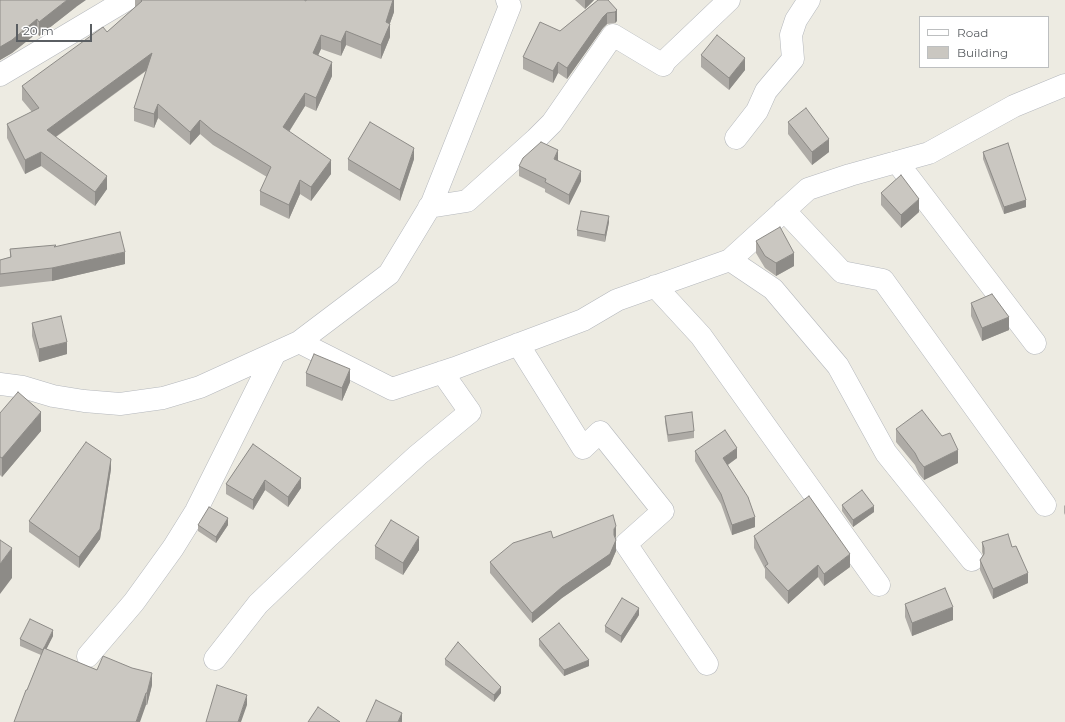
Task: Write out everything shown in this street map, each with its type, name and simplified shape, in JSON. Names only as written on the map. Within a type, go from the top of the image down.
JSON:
[{"type":"street","points":[[0,75],[126,0]]},
{"type":"street","points":[[0,384],[23,387],[53,396],[84,401],[120,404],[163,398],[200,387],[299,342],[389,274],[432,203],[510,6],[507,0]]},
{"type":"street","points":[[429,207],[467,201],[536,139],[552,123],[613,35],[663,65],[665,61],[729,0]]},
{"type":"street","points":[[736,138],[757,111],[766,91],[793,59],[791,35],[796,20],[809,0]]},
{"type":"street","points":[[299,342],[392,389],[583,320],[617,300],[730,260],[808,189],[850,175],[929,153],[1014,106],[1065,85]]},
{"type":"street","points":[[897,162],[1035,344]]},
{"type":"street","points":[[784,210],[842,272],[884,280],[1045,505]]},
{"type":"street","points":[[730,260],[773,289],[838,366],[886,453],[972,560]]},
{"type":"street","points":[[655,286],[701,336],[879,585]]},
{"type":"street","points":[[518,344],[583,448],[600,432],[663,511],[626,544],[707,664]]},
{"type":"street","points":[[88,656],[134,602],[173,548],[196,510],[275,353]]},
{"type":"street","points":[[215,659],[258,604],[329,536],[418,455],[470,412],[442,372]]},
{"type":"building","points":[[0,0],[67,0],[39,22],[37,19],[12,40],[0,47]]},
{"type":"building","points":[[141,0],[393,0],[386,22],[390,24],[381,45],[346,31],[341,42],[321,35],[313,53],[332,62],[316,98],[305,93],[283,127],[331,160],[311,187],[300,180],[289,205],[260,191],[271,167],[213,131],[200,120],[190,132],[158,104],[154,114],[134,108],[152,53],[47,130],[107,176],[95,192],[41,152],[25,160],[7,124],[39,108],[22,86],[103,27],[107,32],[142,1]]},
{"type":"building","points":[[598,0],[608,0],[617,10],[615,12],[607,13],[603,17],[567,68],[558,62],[553,71],[523,57],[540,22],[560,31]]},
{"type":"building","points":[[717,35],[745,58],[729,78],[701,55]]},
{"type":"building","points":[[806,108],[829,139],[812,152],[788,122]]},
{"type":"building","points":[[370,122],[414,148],[400,190],[348,159]]},
{"type":"building","points":[[541,142],[558,150],[554,159],[581,171],[569,195],[545,182],[546,179],[519,166],[523,158]]},
{"type":"building","points":[[1008,143],[1026,200],[1004,207],[983,152]]},
{"type":"building","points":[[901,175],[919,199],[901,215],[881,193]]},
{"type":"building","points":[[581,211],[609,216],[605,235],[577,230]]},
{"type":"building","points":[[780,227],[794,253],[776,263],[765,256],[756,241]]},
{"type":"building","points":[[120,232],[125,252],[52,268],[0,274],[0,260],[11,257],[10,249],[56,245],[54,247]]},
{"type":"building","points":[[992,294],[1009,317],[982,328],[971,303]]},
{"type":"building","points":[[61,316],[67,342],[39,349],[32,323]]},
{"type":"building","points":[[314,354],[350,369],[342,388],[306,373]]},
{"type":"building","points":[[18,392],[41,412],[2,458],[0,457],[0,413]]},
{"type":"building","points":[[922,410],[942,436],[950,433],[958,450],[924,467],[896,429]]},
{"type":"building","points":[[692,412],[694,431],[668,435],[665,416]]},
{"type":"building","points":[[725,430],[737,448],[723,458],[748,497],[755,517],[732,525],[721,494],[695,451]]},
{"type":"building","points":[[86,442],[111,459],[100,529],[79,557],[29,521]]},
{"type":"building","points":[[253,444],[301,478],[288,497],[265,480],[253,500],[226,484]]},
{"type":"building","points":[[862,490],[874,506],[853,520],[842,505]]},
{"type":"building","points":[[809,496],[850,554],[824,574],[818,565],[788,591],[765,566],[768,564],[754,536]]},
{"type":"building","points":[[209,507],[228,518],[216,537],[198,525]]},
{"type":"building","points":[[613,515],[616,526],[614,529],[614,535],[616,540],[610,554],[562,587],[532,613],[490,562],[513,543],[551,531],[553,538]]},
{"type":"building","points":[[391,520],[419,537],[403,563],[375,546]]},
{"type":"building","points":[[1008,534],[1012,547],[1016,546],[1028,573],[993,589],[980,560],[984,554],[982,542]]},
{"type":"building","points":[[0,540],[12,548],[0,564]]},
{"type":"building","points":[[945,588],[953,607],[912,623],[905,604]]},
{"type":"building","points":[[622,598],[639,608],[621,636],[605,626]]},
{"type":"building","points":[[30,619],[53,630],[43,650],[20,639]]},
{"type":"building","points":[[559,623],[589,660],[564,670],[539,639]]},
{"type":"building","points":[[458,642],[501,687],[494,695],[445,659]]},
{"type":"building","points":[[44,648],[97,670],[103,656],[132,668],[152,673],[147,693],[136,722],[14,722]]},
{"type":"building","points":[[217,685],[247,695],[238,722],[206,722]]},
{"type":"building","points":[[376,700],[402,713],[398,722],[366,722]]},
{"type":"building","points":[[318,707],[340,722],[308,722]]}]
